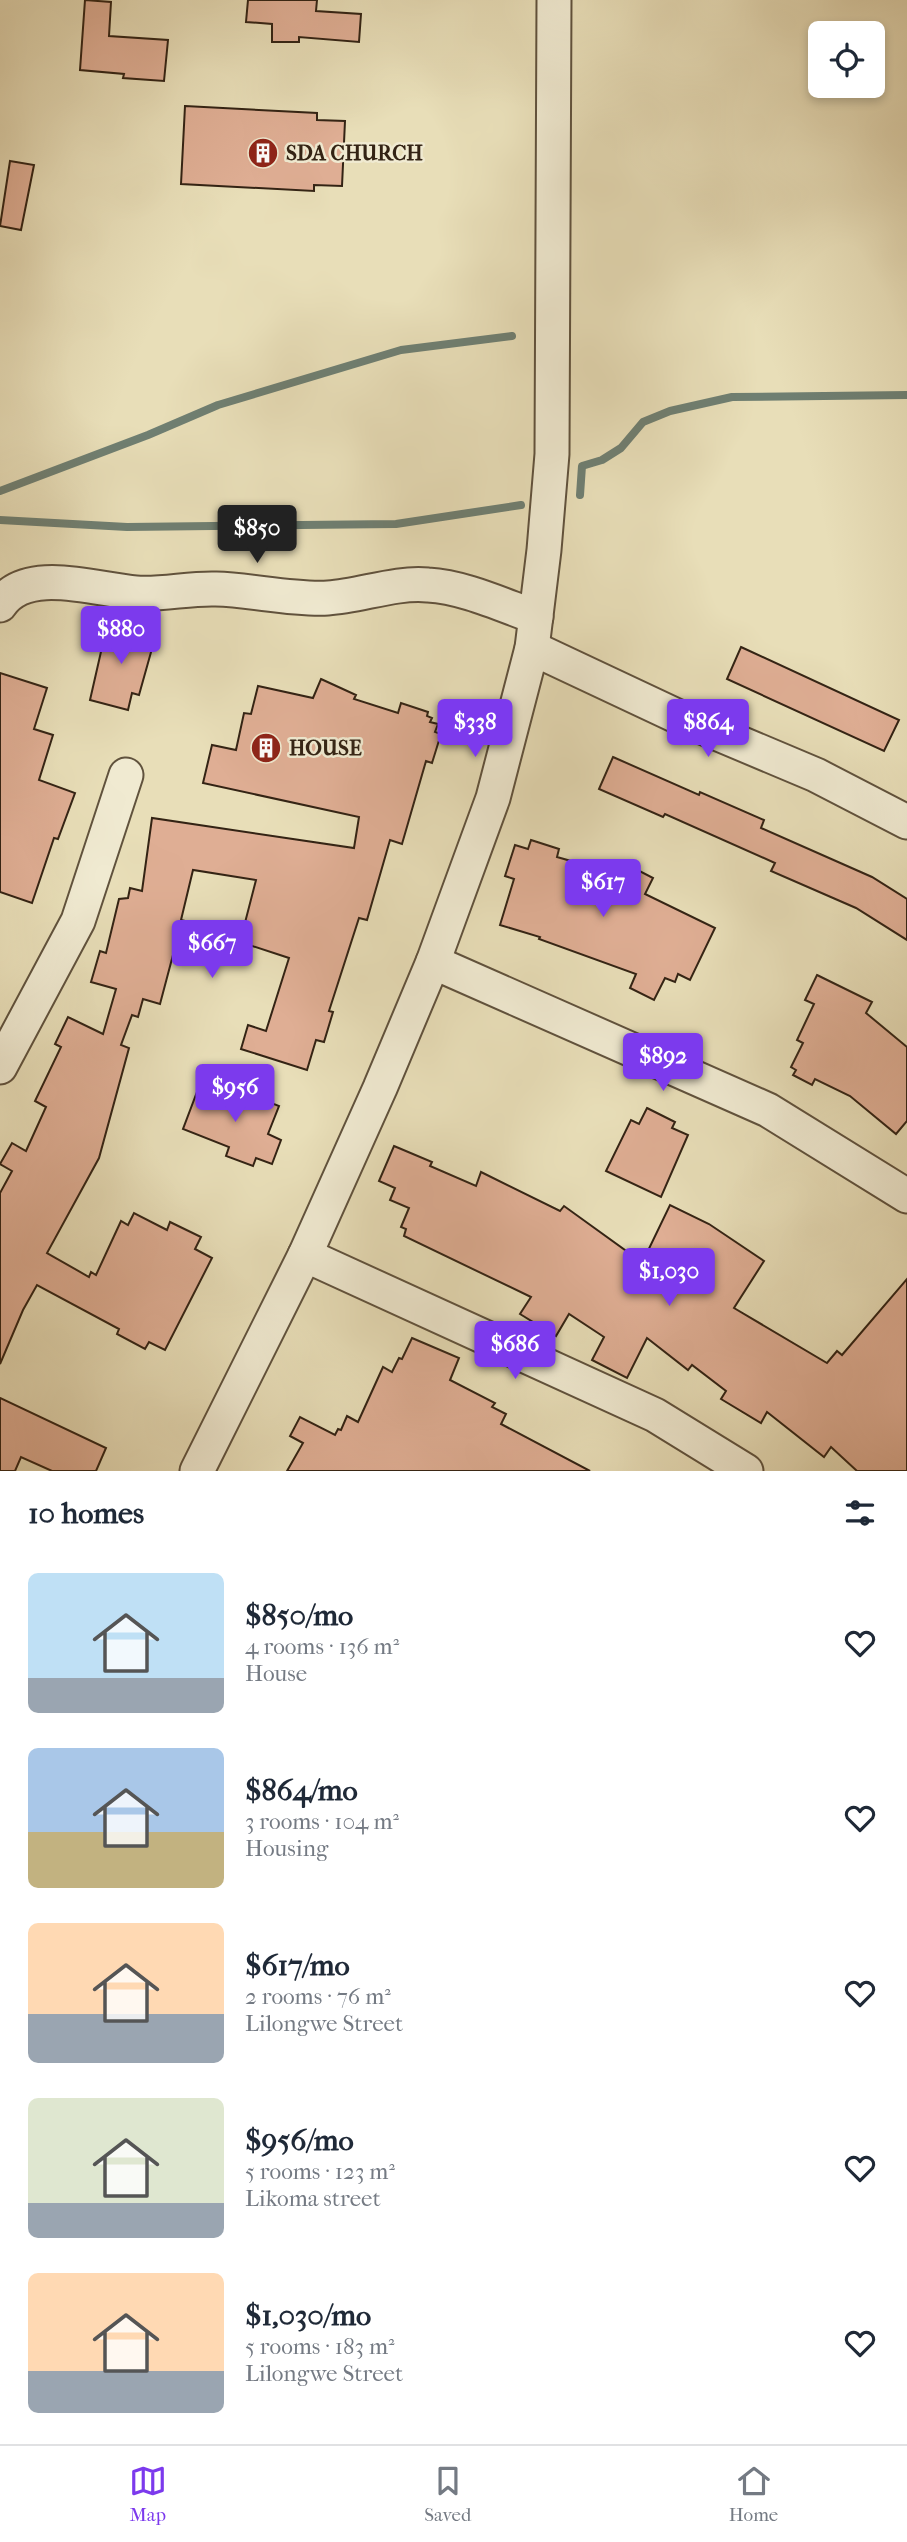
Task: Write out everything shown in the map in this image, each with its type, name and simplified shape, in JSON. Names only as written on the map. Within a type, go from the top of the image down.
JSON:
[{"type":"street","points":[[197,1471],[305,1255],[433,962],[493,798],[534,633],[552,454],[554,0]]},
{"type":"street","points":[[0,604],[19,587],[40,581],[138,593],[216,589],[325,598],[429,584],[459,591],[683,719],[816,775],[907,822]]},
{"type":"street","points":[[0,1067],[78,921],[126,775]]},
{"type":"street","points":[[433,962],[768,1110],[907,1196]]},
{"type":"street","points":[[305,1255],[655,1415],[746,1471]]},
{"type":"building","points":[[85,0],[111,2],[109,36],[168,40],[164,81],[123,78],[124,74],[80,70]]},
{"type":"building","points":[[248,0],[317,0],[316,11],[361,14],[359,42],[299,37],[299,42],[272,42],[272,24],[246,22]]},
{"type":"building","name":"SDA CHURCH","points":[[185,106],[317,113],[317,120],[345,121],[342,186],[314,185],[314,191],[181,184]]},
{"type":"building","points":[[10,161],[34,165],[21,230],[0,226]]},
{"type":"building","points":[[108,621],[139,629],[138,634],[144,636],[143,643],[153,645],[139,695],[132,693],[128,710],[90,700]]},
{"type":"building","points":[[741,647],[899,720],[884,751],[727,679]]},
{"type":"building","points":[[0,673],[47,688],[34,729],[53,735],[39,780],[75,793],[58,839],[54,838],[32,903],[0,892]]},
{"type":"building","points":[[321,679],[356,695],[354,699],[398,713],[401,703],[428,712],[427,716],[432,718],[430,722],[438,724],[435,732],[441,734],[432,763],[426,761],[402,844],[390,840],[367,920],[359,918],[329,1011],[333,1012],[324,1042],[316,1040],[307,1070],[241,1049],[248,1025],[266,1031],[289,958],[240,942],[256,880],[193,870],[181,920],[240,934],[228,964],[205,954],[203,962],[173,955],[160,1004],[143,999],[138,1017],[132,1015],[121,1045],[129,1048],[99,1158],[47,1253],[89,1277],[91,1272],[96,1275],[121,1221],[128,1225],[134,1213],[167,1230],[170,1222],[201,1237],[195,1249],[212,1258],[165,1350],[149,1342],[145,1349],[117,1334],[119,1329],[37,1285],[0,1364],[0,1193],[12,1171],[0,1164],[12,1143],[26,1151],[46,1107],[35,1101],[61,1047],[55,1044],[68,1017],[103,1034],[116,989],[91,982],[100,951],[106,953],[119,899],[128,898],[130,888],[142,891],[152,818],[354,848],[359,817],[203,783],[212,745],[236,750],[244,713],[251,714],[258,686],[313,698]]},
{"type":"building","points":[[613,757],[764,820],[761,828],[872,877],[907,899],[907,940],[856,908],[771,871],[775,863],[665,814],[663,817],[599,789]]},
{"type":"building","points":[[531,840],[559,849],[557,857],[571,861],[568,870],[620,889],[632,867],[653,878],[645,894],[715,928],[690,980],[678,974],[675,982],[665,978],[654,1000],[630,988],[636,974],[539,939],[540,937],[500,925],[514,879],[505,876],[515,845],[528,849]]},
{"type":"building","points":[[817,975],[872,1002],[866,1013],[907,1047],[907,1121],[896,1134],[850,1096],[815,1079],[812,1085],[793,1075],[796,1070],[791,1067],[803,1043],[797,1040],[814,1004],[805,1000]]},
{"type":"building","points":[[200,1084],[246,1102],[249,1094],[279,1106],[268,1134],[281,1140],[272,1164],[256,1158],[253,1166],[226,1156],[229,1147],[183,1129]]},
{"type":"building","points":[[647,1108],[675,1122],[672,1128],[688,1135],[661,1197],[606,1171],[631,1120],[639,1124]]},
{"type":"building","points":[[394,1146],[432,1162],[430,1166],[476,1186],[481,1172],[560,1211],[564,1206],[632,1255],[634,1252],[644,1259],[670,1205],[709,1224],[764,1261],[734,1308],[827,1363],[837,1351],[842,1355],[907,1279],[907,1471],[857,1471],[831,1447],[824,1457],[767,1412],[761,1423],[721,1399],[726,1391],[692,1365],[688,1370],[647,1338],[627,1378],[592,1360],[604,1337],[569,1314],[556,1336],[520,1314],[531,1297],[404,1236],[406,1229],[401,1227],[409,1208],[390,1200],[395,1188],[379,1181]]},
{"type":"building","points":[[412,1338],[459,1358],[450,1380],[495,1403],[492,1407],[506,1414],[501,1424],[590,1471],[287,1471],[303,1443],[290,1436],[300,1417],[335,1435],[338,1429],[341,1430],[347,1416],[358,1422],[383,1367],[392,1372]]},
{"type":"building","points":[[0,1398],[106,1448],[96,1471],[52,1471],[21,1457],[15,1471],[0,1471]]},
{"type":"waterway","points":[[0,491],[148,435],[218,405],[401,350],[512,336]]},
{"type":"waterway","points":[[580,495],[582,466],[602,460],[621,448],[643,422],[670,411],[732,397],[907,395]]},
{"type":"waterway","points":[[0,520],[127,527],[396,524],[521,505]]},
{"type":"place","name":"SDA CHURCH","points":[[263,153]]},
{"type":"place","name":"HOUSE","points":[[266,748]]}]
